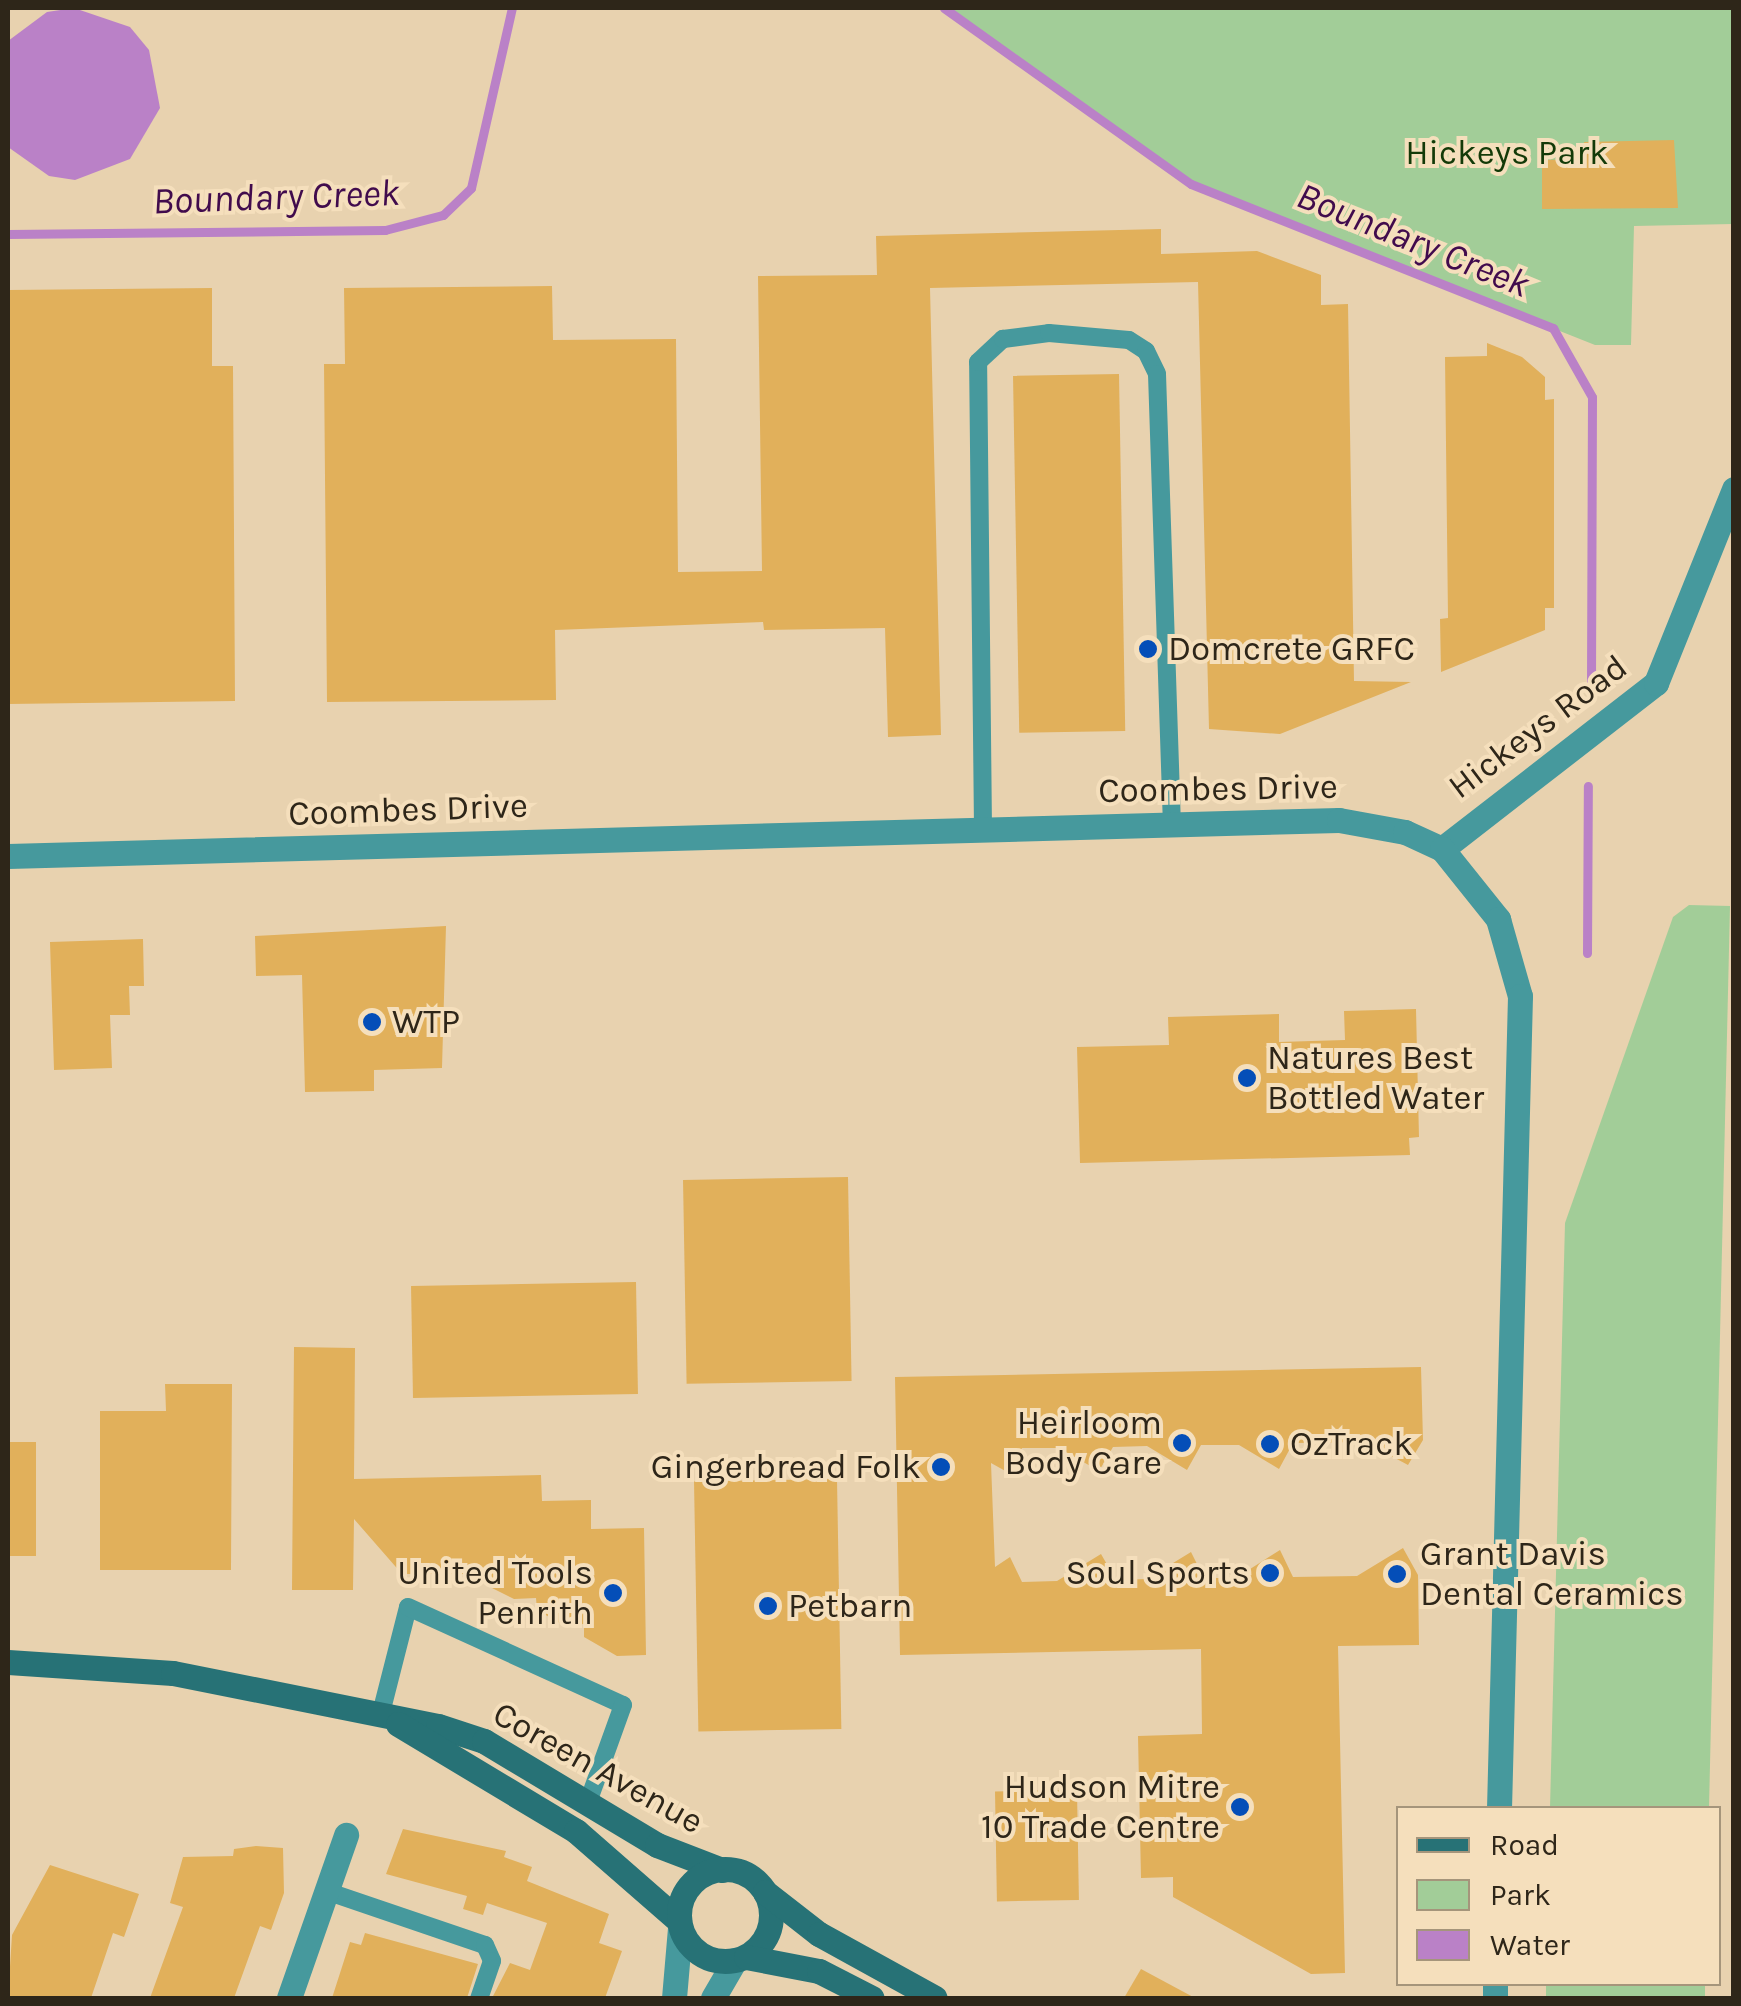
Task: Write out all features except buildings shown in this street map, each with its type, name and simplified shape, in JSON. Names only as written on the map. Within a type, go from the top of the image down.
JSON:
[{"type":"street","name":"Hickeys Road","points":[[1442,850],[1656,683],[1682,636],[1734,488]]},
{"type":"street","name":"Coombes Drive","points":[[8,856],[1339,820],[1406,832],[1442,850],[1498,919],[1520,996],[1498,1806]]},
{"type":"street","name":"Coreen Avenue","points":[[8,1662],[172,1673],[381,1714],[484,1741],[693,1863],[722,1870]]},
{"type":"street","name":"Coreen Avenue","points":[[381,1714],[576,1831],[680,1924]]},
{"type":"street","points":[[288,1998],[346,1835]]},
{"type":"street","points":[[674,1998],[680,1924],[690,1886],[722,1870],[747,1875],[819,1934],[934,1998]]},
{"type":"street","points":[[712,1998],[770,1928],[765,1892]]},
{"type":"street","points":[[680,1924],[696,1952],[819,1972],[872,1998]]},
{"type":"lane","points":[[983,829],[976,380],[988,348],[1029,334],[1104,335],[1128,340],[1153,360],[1172,824]]},
{"type":"lane","points":[[381,1714],[408,1607],[624,1706],[588,1802]]},
{"type":"lane","points":[[326,1891],[486,1945],[492,1961],[479,1998]]},
{"type":"green space","name":"Hickeys Park","points":[[944,8],[1733,8],[1733,224],[1634,226],[1631,345],[1595,345],[1191,184]]},
{"type":"green space","points":[[1689,905],[1730,906],[1709,1806],[1550,1806],[1565,1223],[1673,917]]},
{"type":"green space","points":[[1546,1986],[1705,1986],[1705,1998],[1546,1998]]},
{"type":"water","points":[[74,8],[130,27],[149,50],[160,108],[130,159],[75,180],[49,176],[8,147],[8,41],[47,12]]},
{"type":"waterway","name":"Boundary Creek","points":[[8,234],[385,230],[443,215],[471,188],[512,8]]},
{"type":"waterway","name":"Boundary Creek","points":[[944,8],[1191,184],[1553,328],[1592,397],[1591,684]]},
{"type":"waterway","name":"Boundary Creek","points":[[1587,953],[1588,786]]},
{"type":"place","name":"Domcrete GRFC","points":[[1148,649]]},
{"type":"place","name":"WTP","points":[[372,1022]]},
{"type":"place","name":"Natures Best Bottled Water","points":[[1247,1078]]},
{"type":"place","name":"Heirloom Body Care","points":[[1182,1443]]},
{"type":"place","name":"OzTrack","points":[[1270,1444]]},
{"type":"place","name":"Gingerbread Folk","points":[[941,1467]]},
{"type":"place","name":"Soul Sports","points":[[1270,1573]]},
{"type":"place","name":"Grant Davis Dental Ceramics","points":[[1397,1574]]},
{"type":"place","name":"United Tools Penrith","points":[[613,1593]]},
{"type":"place","name":"Petbarn","points":[[768,1606]]},
{"type":"place","name":"Hudson Mitre 10 Trade Centre","points":[[1240,1807]]}]
